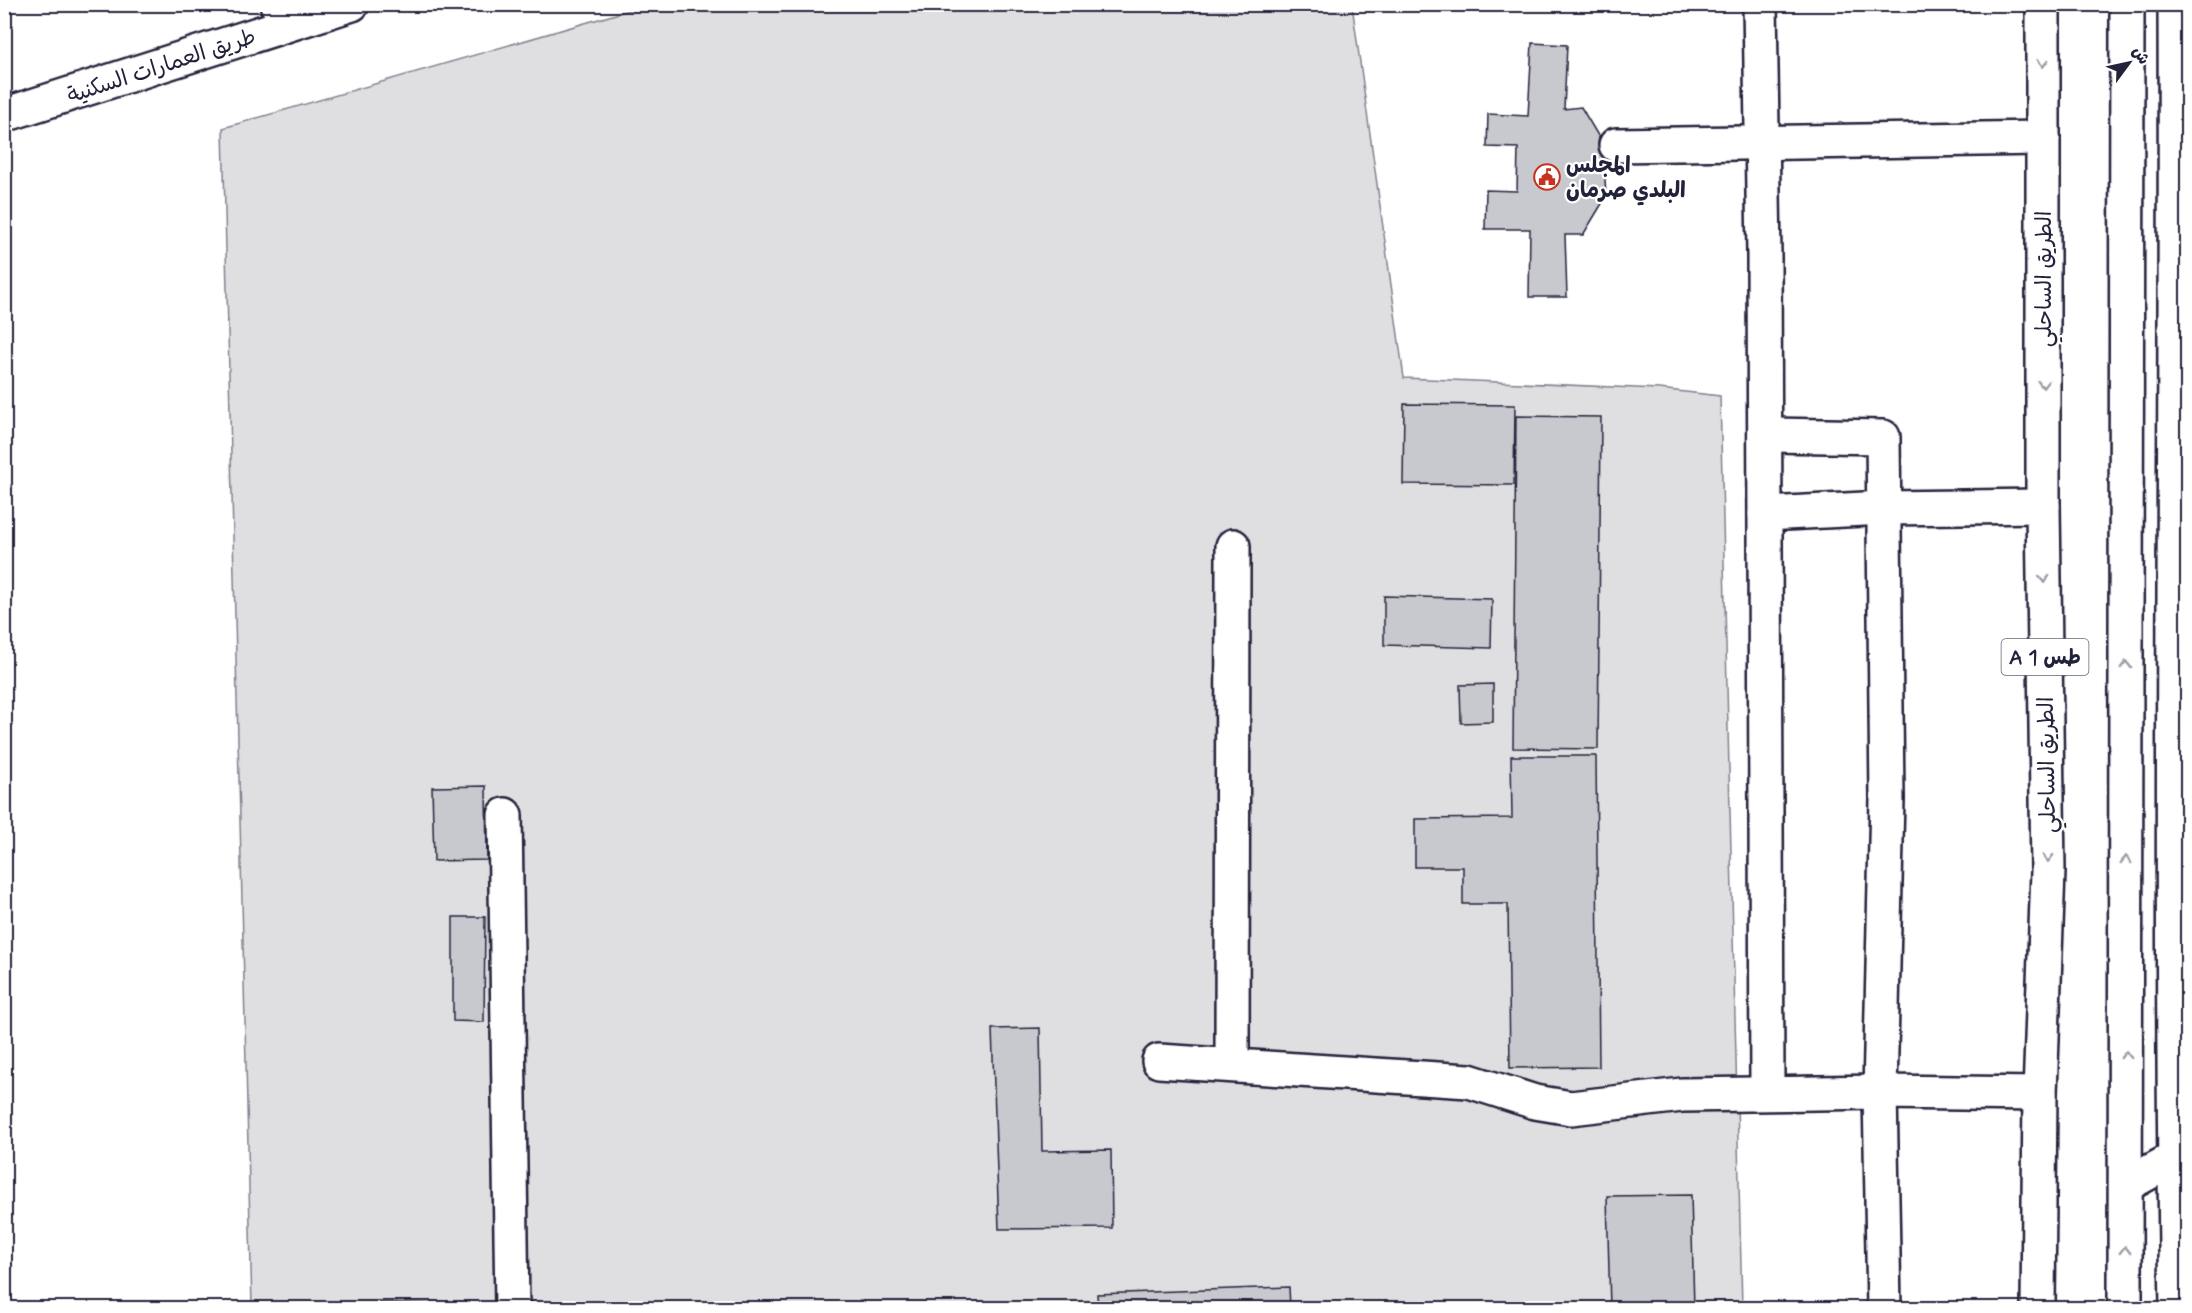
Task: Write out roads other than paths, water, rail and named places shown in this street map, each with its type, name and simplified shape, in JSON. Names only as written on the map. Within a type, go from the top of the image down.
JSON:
[{"type":"main road","name":"طريق العمارات السكنية","points":[[4,115],[283,14],[352,4]]},
{"type":"main road","points":[[1760,4],[1765,435],[1767,1093]]},
{"type":"main road","name":"الطريق الساحلي","points":[[2038,1308],[2040,1094],[2048,871],[2043,506],[2043,4]]},
{"type":"main road","points":[[2125,1308],[2127,4]]},
{"type":"main road","points":[[2175,4],[2182,348],[2181,1155],[2177,1308]]},
{"type":"main road","points":[[1616,145],[2043,138]]},
{"type":"main road","points":[[1765,435],[1883,437],[1887,799],[1880,1092],[1884,1308]]},
{"type":"main road","points":[[1765,514],[1884,508],[2043,506]]},
{"type":"main road","points":[[1232,1065],[1233,546]]},
{"type":"main road","points":[[505,815],[512,1308]]},
{"type":"main road","points":[[1159,1061],[1469,1081],[1534,1102],[1571,1108],[1682,1095],[1880,1092],[2040,1094]]},
{"type":"main road","points":[[2126,1185],[2181,1155]]},
{"type":"place","name":"المجلس البلدي صرمان","points":[[1547,177]]}]
